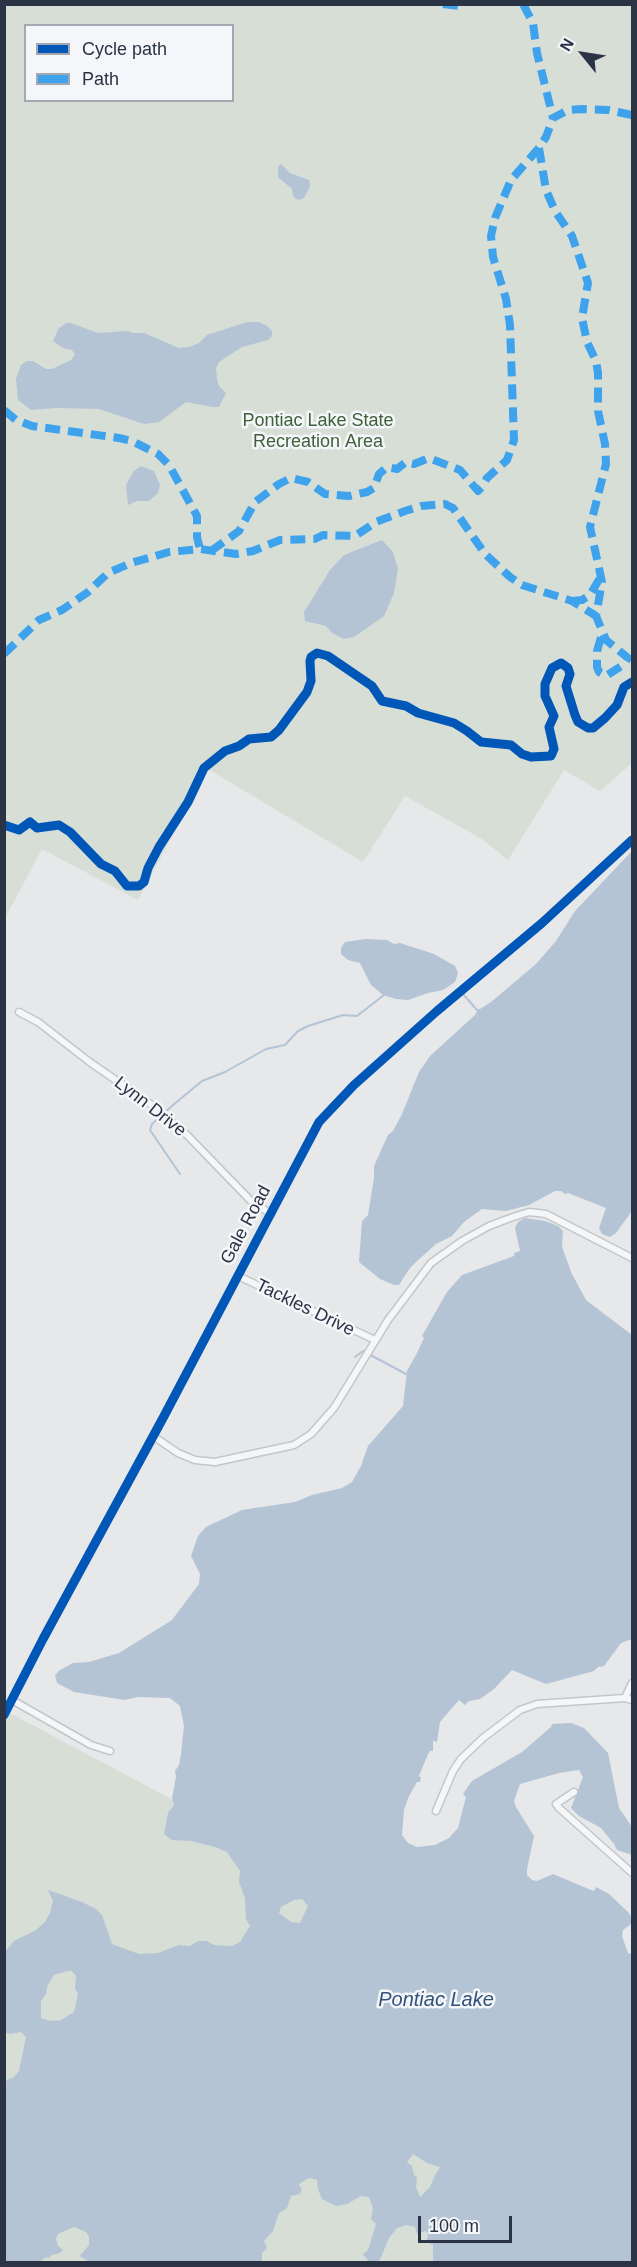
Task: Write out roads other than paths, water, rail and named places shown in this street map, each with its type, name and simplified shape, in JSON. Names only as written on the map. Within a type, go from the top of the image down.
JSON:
[{"type":"street","name":"Gale Road","points":[[4,1715],[319,1122],[329,1110],[436,1011],[542,922],[633,840]]},
{"type":"street","name":"Lynn Drive","points":[[19,1012],[38,1022],[91,1063],[152,1105],[186,1134],[251,1201],[271,1214]]},
{"type":"street","name":"Tackles Drive","points":[[238,1276],[375,1340],[430,1263],[462,1240],[513,1217],[529,1212],[546,1214],[633,1258]]},
{"type":"street","points":[[153,1436],[195,1460],[215,1462],[294,1445],[312,1434],[334,1408],[375,1340]]},
{"type":"street","points":[[625,1698],[633,1683]]},
{"type":"street","points":[[436,1811],[453,1771],[461,1759],[483,1738],[520,1710],[537,1704],[625,1698],[633,1700]]},
{"type":"street","points":[[12,1700],[91,1744],[110,1751]]},
{"type":"street","points":[[574,1792],[556,1804],[633,1873]]},
{"type":"water","points":[[281,164],[290,173],[309,180],[310,186],[304,198],[298,200],[293,196],[292,189],[278,177],[278,167]]},
{"type":"water","points":[[247,322],[259,322],[267,326],[272,331],[272,336],[268,340],[242,347],[219,362],[216,368],[217,379],[219,386],[226,393],[219,407],[186,402],[159,422],[144,424],[99,409],[31,410],[18,400],[16,379],[21,365],[27,361],[33,361],[46,369],[52,369],[71,360],[75,354],[72,350],[63,348],[53,341],[59,328],[66,323],[98,333],[127,331],[144,333],[179,348],[189,347],[199,343],[207,335]]},
{"type":"water","points":[[141,466],[154,471],[160,485],[158,493],[149,501],[137,501],[128,505],[126,485],[134,471]]},
{"type":"water","points":[[382,540],[393,552],[398,569],[394,593],[384,616],[354,637],[344,639],[332,633],[326,626],[305,621],[304,612],[330,570],[344,555]]},
{"type":"water","points":[[632,851],[632,1211],[616,1233],[610,1237],[602,1234],[599,1228],[606,1208],[561,1191],[555,1191],[529,1205],[506,1211],[482,1209],[464,1222],[452,1236],[436,1244],[417,1261],[399,1285],[380,1279],[359,1262],[362,1221],[368,1215],[374,1166],[388,1135],[393,1131],[402,1114],[419,1072],[430,1056],[475,1015],[478,1009],[491,1002],[536,964],[556,941],[575,911]]},
{"type":"water","points":[[366,939],[387,940],[394,944],[400,943],[434,954],[455,966],[458,973],[455,982],[443,990],[408,1000],[383,995],[371,985],[360,963],[348,960],[341,954],[341,948],[345,942]]},
{"type":"water","name":"Pontiac Lake","points":[[525,1218],[558,1226],[563,1231],[562,1247],[572,1274],[586,1300],[632,1335],[632,1639],[621,1643],[604,1666],[594,1671],[546,1684],[512,1670],[494,1689],[480,1699],[469,1701],[465,1705],[459,1700],[440,1722],[437,1742],[433,1741],[433,1751],[428,1754],[419,1776],[420,1782],[417,1782],[409,1796],[404,1810],[402,1835],[408,1843],[417,1847],[435,1845],[449,1838],[458,1828],[466,1797],[463,1794],[472,1781],[522,1752],[552,1724],[571,1723],[584,1728],[608,1753],[619,1808],[632,1827],[632,1855],[617,1850],[601,1828],[579,1816],[571,1808],[583,1777],[579,1770],[520,1784],[514,1801],[534,1836],[527,1869],[527,1875],[532,1880],[537,1881],[553,1874],[594,1891],[596,1887],[609,1894],[629,1913],[632,1919],[631,1924],[623,1930],[622,1936],[628,1953],[632,1954],[632,2262],[433,2262],[433,2245],[427,2242],[428,2233],[425,2231],[417,2234],[415,2227],[406,2225],[397,2228],[389,2238],[379,2262],[369,2262],[363,2254],[368,2250],[376,2224],[371,2219],[373,2208],[369,2197],[361,2196],[347,2204],[336,2206],[322,2199],[317,2180],[309,2178],[300,2183],[302,2189],[300,2194],[291,2196],[287,2208],[279,2213],[273,2231],[264,2241],[267,2248],[262,2253],[262,2262],[89,2262],[80,2256],[89,2245],[89,2236],[86,2232],[74,2227],[58,2234],[56,2239],[58,2246],[63,2250],[60,2253],[46,2257],[40,2262],[5,2262],[5,2081],[14,2077],[19,2071],[26,2037],[21,2032],[10,2034],[5,2032],[4,1953],[14,1941],[36,1930],[45,1922],[53,1901],[48,1890],[96,1909],[102,1915],[112,1944],[139,1954],[158,1953],[179,1945],[190,1946],[198,1941],[232,1946],[240,1942],[250,1926],[246,1919],[245,1898],[239,1882],[240,1871],[227,1852],[191,1841],[172,1840],[164,1834],[168,1813],[174,1805],[172,1798],[175,1771],[181,1754],[184,1726],[180,1706],[170,1698],[137,1697],[125,1700],[74,1692],[57,1683],[55,1675],[73,1663],[89,1662],[119,1653],[172,1620],[199,1584],[200,1574],[191,1556],[198,1536],[206,1527],[242,1510],[295,1502],[312,1495],[342,1488],[352,1482],[368,1446],[403,1406],[407,1371],[424,1338],[422,1336],[447,1292],[462,1275],[514,1256],[514,1253],[520,1251],[515,1228],[518,1222]],"holes":[[[302,1899],[308,1906],[300,1923],[291,1922],[279,1913],[281,1907],[294,1900]],[[72,1971],[76,1976],[75,1988],[78,1994],[74,2012],[61,2020],[50,2021],[41,2018],[41,2001],[54,1975]],[[413,2154],[427,2163],[440,2167],[430,2187],[420,2197],[416,2187],[417,2177],[414,2175],[412,2166],[407,2162]]]},
{"type":"waterway","points":[[463,994],[477,1010]]},
{"type":"waterway","points":[[180,1174],[150,1130],[152,1124],[173,1105],[202,1081],[225,1072],[266,1049],[285,1045],[298,1031],[308,1026],[343,1015],[357,1016],[384,995]]},
{"type":"waterway","points":[[355,1357],[363,1351],[406,1374]]},
{"type":"park label","name":"Pontiac Lake State Recreation Area","points":[[318,431]]}]
